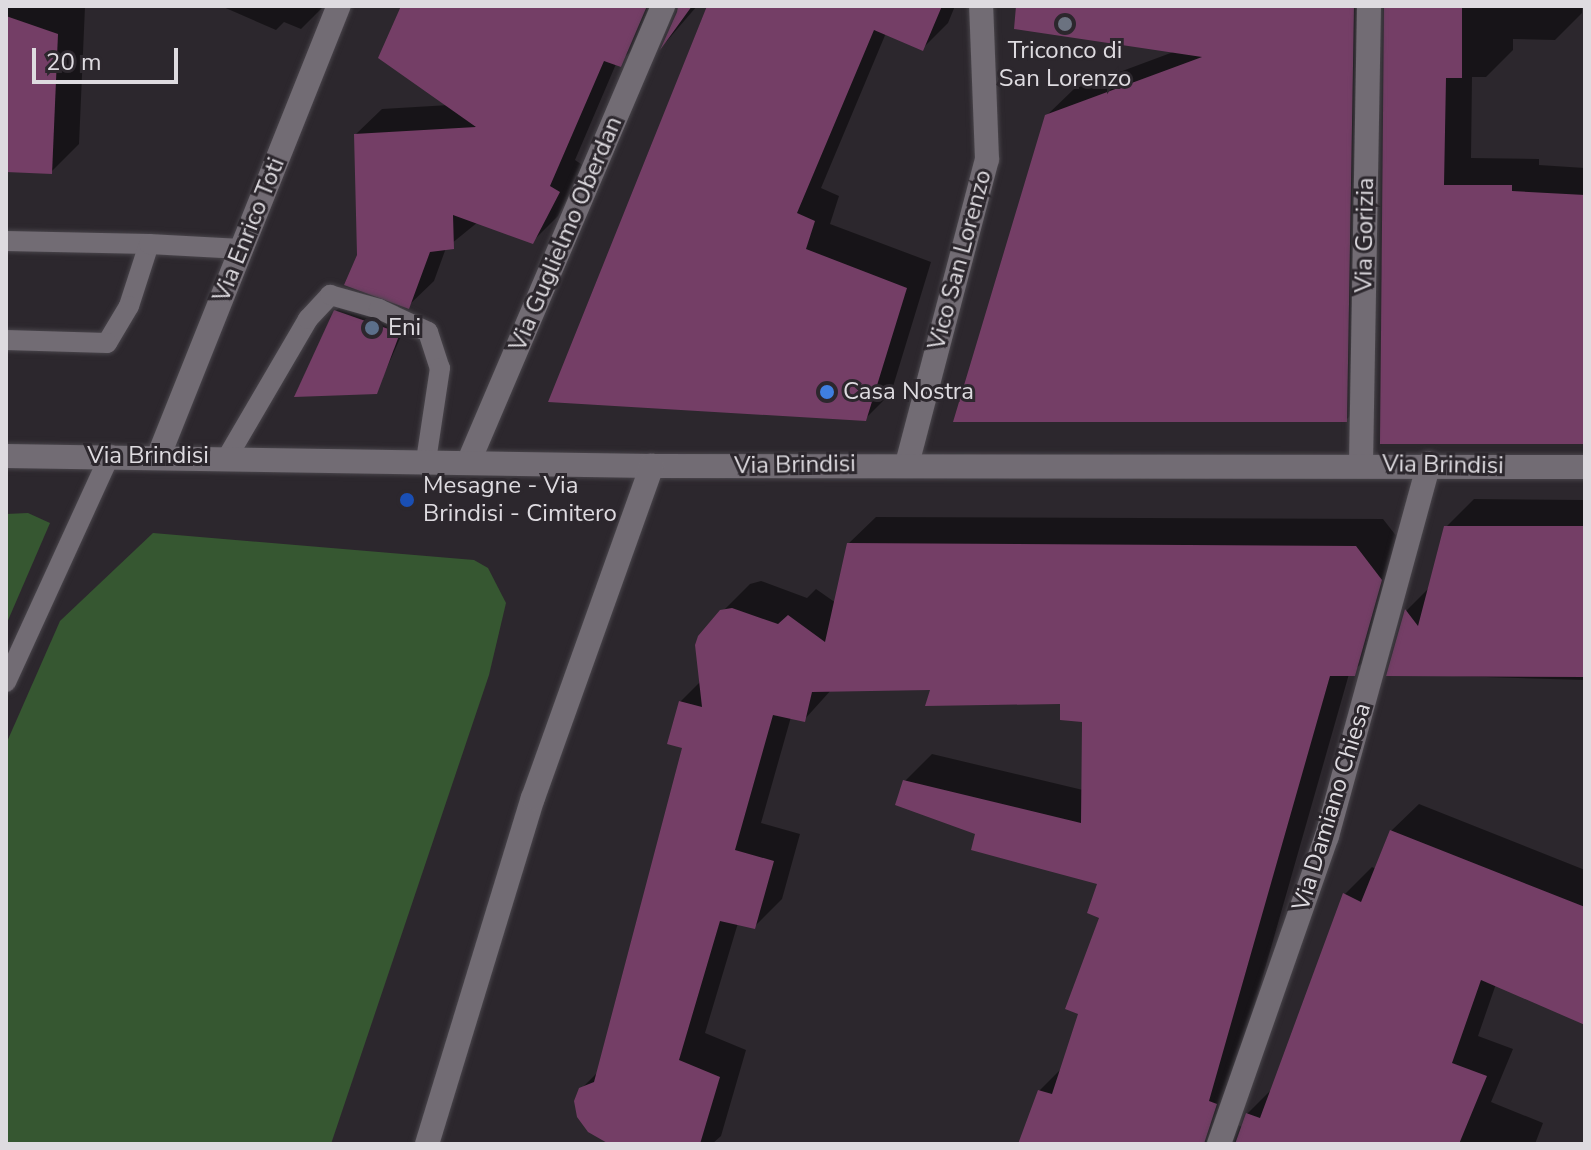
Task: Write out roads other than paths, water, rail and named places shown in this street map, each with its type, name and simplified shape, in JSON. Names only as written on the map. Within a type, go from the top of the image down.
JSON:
[{"type":"street","name":"Via Enrico Toti","points":[[159,455],[339,6]]},
{"type":"street","name":"Via Guglielmo Oberdan","points":[[469,461],[663,6]]},
{"type":"street","name":"Vico San Lorenzo","points":[[907,464],[987,159],[981,6]]},
{"type":"street","name":"Via Gorizia","points":[[1361,464],[1369,6]]},
{"type":"street","name":"Via Brindisi","points":[[6,456],[228,456],[652,466],[1429,464],[1585,467]]},
{"type":"street","name":"Via Damiano Chiesa","points":[[1219,1144],[1327,836],[1429,464]]},
{"type":"street","points":[[427,1144],[533,798],[652,466]]},
{"type":"lane","points":[[6,241],[241,249]]},
{"type":"lane","points":[[6,340],[107,343],[129,306],[149,244]]},
{"type":"lane","points":[[228,456],[308,319],[330,295],[379,309],[428,332],[440,368],[426,461]]},
{"type":"lane","points":[[6,682],[110,455]]},
{"type":"place","name":"Triconco di San Lorenzo","points":[[1065,24]]},
{"type":"place","name":"Eni","points":[[372,328]]},
{"type":"place","name":"Casa Nostra","points":[[827,392]]},
{"type":"place","name":"Mesagne - Via Brindisi - Cimitero","points":[[407,500]]}]
